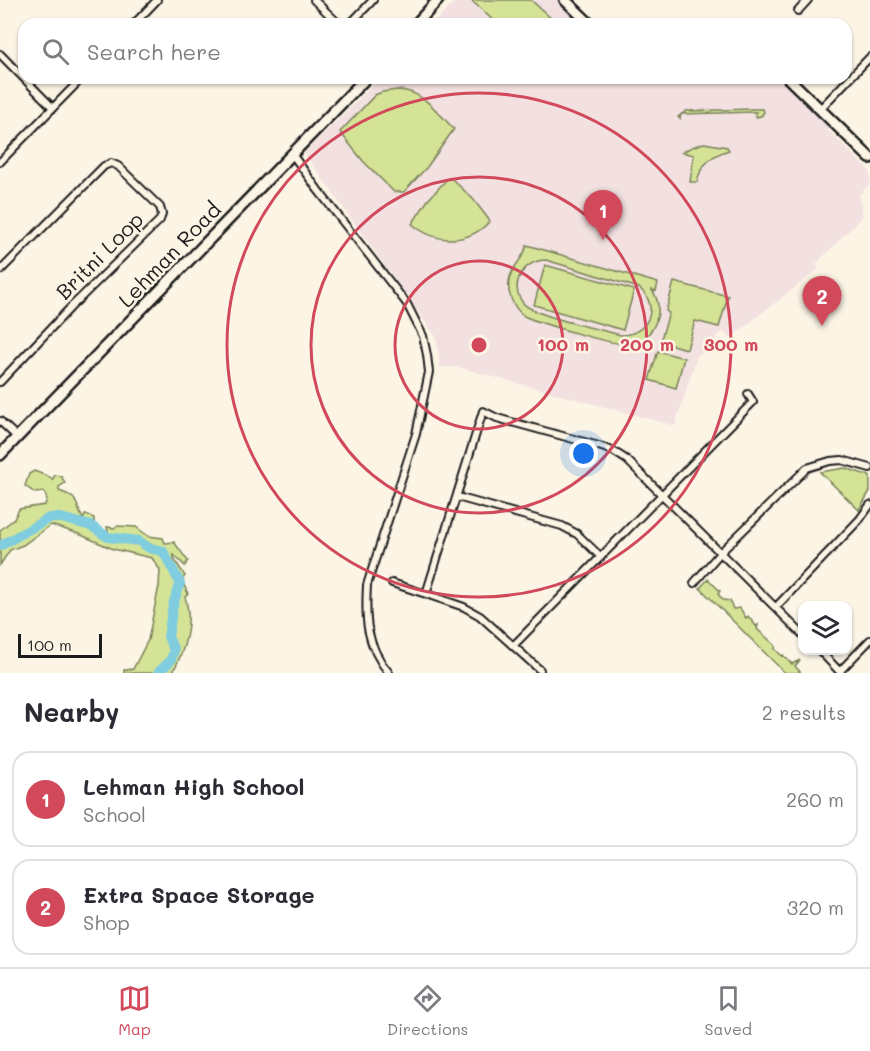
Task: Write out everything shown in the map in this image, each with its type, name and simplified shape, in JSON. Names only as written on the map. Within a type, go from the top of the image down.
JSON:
[{"type":"street","points":[[140,18],[157,0]]},
{"type":"street","points":[[314,0],[333,18]]},
{"type":"street","points":[[356,18],[373,0]]},
{"type":"street","points":[[422,18],[438,0]]},
{"type":"street","points":[[564,0],[584,18]]},
{"type":"street","points":[[798,11],[808,0]]},
{"type":"street","points":[[0,54],[18,72]]},
{"type":"street","points":[[852,76],[870,57]]},
{"type":"street","points":[[29,84],[53,108]]},
{"type":"street","points":[[0,162],[76,84]]},
{"type":"street","name":"Lehman Road","points":[[0,455],[360,84]]},
{"type":"street","points":[[794,84],[870,158]]},
{"type":"street","points":[[820,110],[845,84]]},
{"type":"street","points":[[292,154],[407,304],[423,336],[427,355],[429,372],[416,434],[367,585],[368,634],[373,650],[388,673]]},
{"type":"street","name":"Britni Loop","points":[[0,272],[104,166],[111,163],[118,166],[160,207],[162,214],[160,220],[0,382]]},
{"type":"street","points":[[514,645],[753,402],[748,394]]},
{"type":"street","points":[[426,594],[483,411],[613,451],[627,460],[798,630]]},
{"type":"street","points":[[0,421],[18,438]]},
{"type":"street","points":[[694,583],[807,468],[842,460],[870,468]]},
{"type":"street","points":[[457,497],[562,526],[577,534],[601,557]]},
{"type":"street","points":[[776,607],[860,519],[870,505]]},
{"type":"street","points":[[392,583],[464,607],[480,616],[540,670]]},
{"type":"street","points":[[823,655],[841,672],[870,640]]},
{"type":"shaded area","points":[[456,0],[559,0],[577,18],[439,18]]},
{"type":"shaded area","points":[[374,84],[787,84],[831,126],[828,130],[870,171],[870,184],[859,195],[863,216],[816,264],[819,269],[730,338],[723,332],[716,337],[715,347],[697,356],[675,426],[457,367],[440,367],[436,337],[304,153]]},
{"type":"green space","points":[[471,0],[531,0],[551,18],[490,18]]},
{"type":"green space","points":[[397,90],[422,98],[454,129],[427,167],[404,192],[394,192],[363,161],[340,132],[375,95]]},
{"type":"green space","points":[[753,109],[763,109],[764,112],[761,116],[756,117],[756,112],[682,114],[686,111]]},
{"type":"green space","points":[[704,143],[727,147],[729,150],[708,161],[701,170],[697,182],[690,182],[694,155],[682,152]]},
{"type":"green space","points":[[447,179],[452,179],[473,199],[490,221],[481,229],[462,238],[441,238],[421,231],[412,224],[428,200]]},
{"type":"green space","points":[[527,245],[658,283],[656,291],[652,290],[657,301],[658,313],[652,329],[638,341],[621,344],[545,324],[524,316],[512,301],[509,282]],"holes":[[[546,260],[639,288],[646,295],[649,303],[648,318],[638,330],[621,335],[540,313],[523,303],[517,288],[525,269],[531,264]]]},
{"type":"green space","points":[[545,265],[634,290],[623,330],[534,305]]},
{"type":"green space","points":[[674,282],[728,296],[719,327],[695,321],[687,349],[660,342],[669,313],[666,311]]},
{"type":"green space","points":[[658,351],[684,358],[676,388],[649,380]]},
{"type":"green space","points":[[845,468],[870,476],[870,491],[859,510],[820,472]]},
{"type":"green space","points":[[34,471],[52,480],[55,475],[61,476],[65,483],[59,487],[59,491],[76,501],[83,519],[86,514],[94,518],[94,525],[100,531],[109,535],[107,527],[136,527],[148,536],[163,538],[165,543],[174,542],[188,561],[185,566],[174,555],[174,559],[185,576],[182,580],[188,594],[185,597],[188,626],[181,655],[172,673],[124,673],[124,670],[133,669],[148,640],[160,570],[152,558],[113,549],[51,525],[23,545],[10,550],[0,565],[0,530],[14,519],[19,509],[45,505],[47,499],[44,492],[35,493],[25,486],[29,474]]},
{"type":"green space","points":[[708,579],[720,591],[718,594],[723,600],[730,601],[733,609],[740,608],[746,618],[748,616],[756,626],[758,625],[757,629],[775,645],[775,649],[782,656],[792,664],[800,660],[795,666],[801,673],[783,671],[700,588]]},
{"type":"waterway","points":[[0,546],[49,518],[61,518],[91,526],[108,537],[139,541],[149,548],[163,551],[180,583],[173,605],[168,637],[174,650],[171,660],[158,673]]},
{"type":"place","name":"Lehman High School","points":[[603,240]]},
{"type":"place","name":"Extra Space Storage","points":[[822,326]]}]
